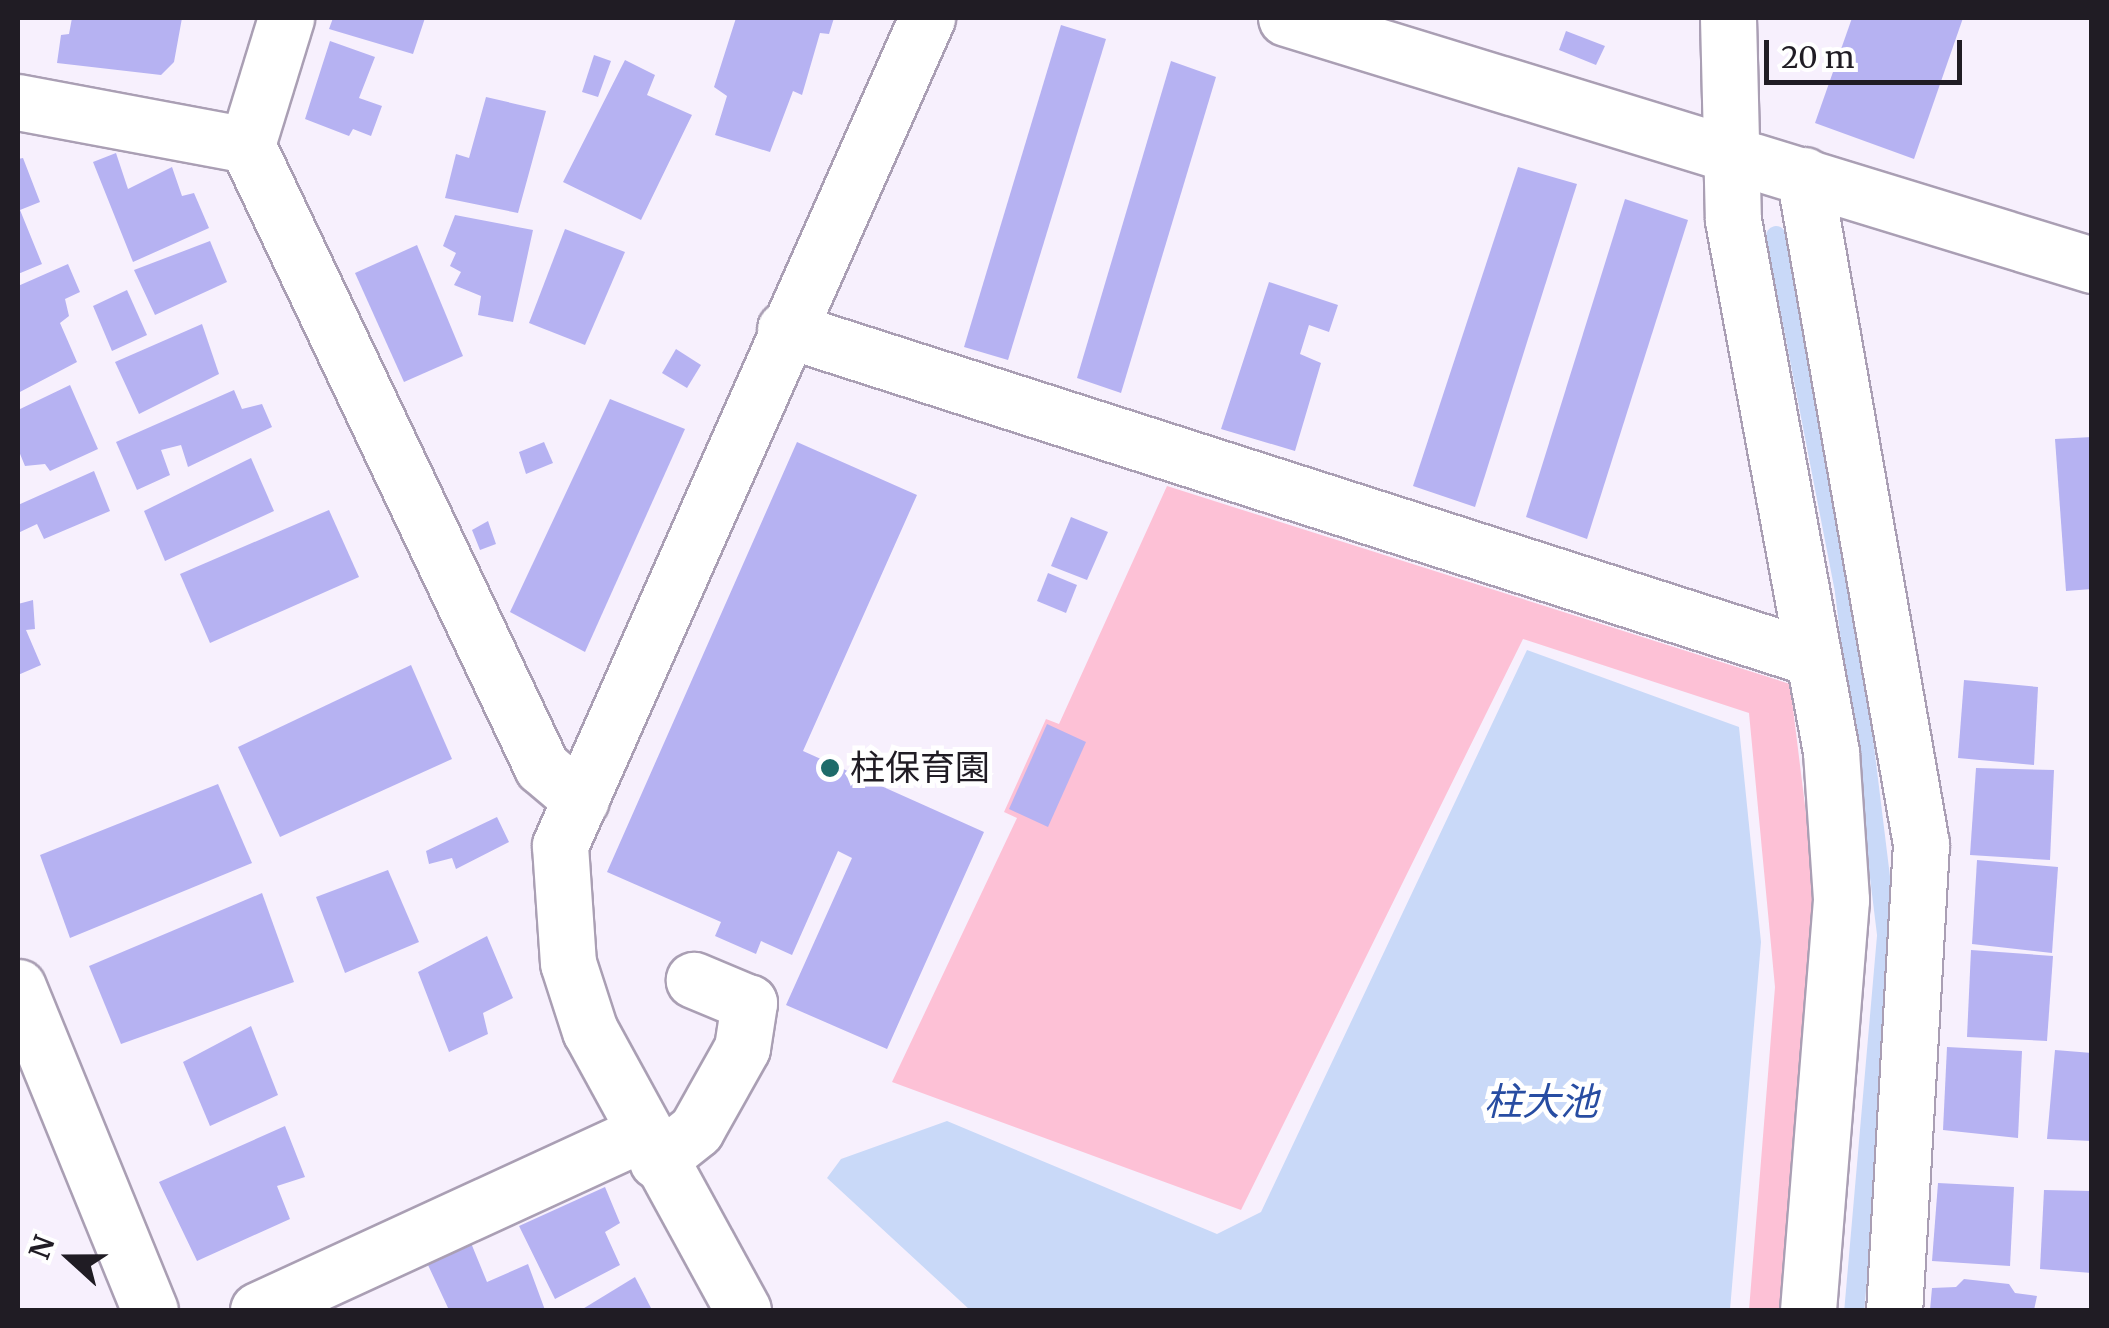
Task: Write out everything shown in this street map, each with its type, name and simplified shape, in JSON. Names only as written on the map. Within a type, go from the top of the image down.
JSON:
[{"type":"street","points":[[286,18],[247,145],[542,767],[581,800]]},
{"type":"street","points":[[743,1310],[650,1147],[590,1031],[568,963],[560,845],[785,329],[926,18]]},
{"type":"street","points":[[1286,18],[2092,265]]},
{"type":"street","points":[[1728,18],[1733,220],[1831,752],[1841,900],[1808,1310]]},
{"type":"street","points":[[18,102],[247,145]]},
{"type":"street","points":[[1804,175],[1920,844],[1894,1310]]},
{"type":"street","points":[[785,329],[1812,658]]},
{"type":"street","points":[[258,1310],[696,1130],[742,1048],[748,1003],[694,980]]},
{"type":"street","points":[[18,987],[150,1310]]},
{"type":"shaded area","points":[[1167,486],[1790,684],[1816,895],[1786,1310],[1749,1310],[1775,987],[1749,713],[1523,639],[1241,1210],[892,1082],[1017,818],[1004,812],[1046,719],[1059,724]]},
{"type":"water","name":"柱大池","points":[[1527,650],[1739,727],[1761,942],[1730,1310],[970,1310],[827,1178],[841,1159],[947,1121],[1217,1234],[1261,1212]]},
{"type":"building","points":[[72,18],[182,18],[174,62],[161,75],[57,63],[61,35],[69,34]]},
{"type":"building","points":[[333,18],[425,18],[413,54],[329,29]]},
{"type":"building","points":[[736,18],[834,18],[829,34],[820,33],[802,95],[793,91],[770,152],[715,135],[727,96],[714,87]]},
{"type":"building","points":[[1852,18],[1963,18],[1914,159],[1815,123]]},
{"type":"building","points":[[1061,25],[1106,39],[1008,360],[964,347]]},
{"type":"building","points":[[1566,31],[1605,46],[1596,65],[1559,50]]},
{"type":"building","points":[[330,41],[375,57],[359,98],[382,106],[371,136],[353,129],[349,136],[305,119]]},
{"type":"building","points":[[594,55],[611,61],[598,97],[582,92]]},
{"type":"building","points":[[625,60],[655,75],[647,95],[692,115],[641,220],[563,182]]},
{"type":"building","points":[[1171,61],[1216,77],[1121,393],[1077,378]]},
{"type":"building","points":[[486,97],[546,111],[518,213],[445,198],[456,154],[469,158]]},
{"type":"building","points":[[116,153],[128,189],[172,167],[182,196],[194,193],[209,228],[133,262],[93,162]]},
{"type":"building","points":[[23,158],[40,202],[20,210],[42,264],[18,274],[18,159]]},
{"type":"building","points":[[1518,167],[1577,184],[1475,507],[1413,486]]},
{"type":"building","points":[[1625,199],[1688,220],[1587,539],[1526,517]]},
{"type":"building","points":[[455,215],[533,230],[513,322],[478,315],[481,296],[454,285],[461,272],[450,266],[456,253],[443,246]]},
{"type":"building","points":[[565,229],[625,252],[585,345],[529,323]]},
{"type":"building","points":[[210,241],[227,282],[155,315],[134,270]]},
{"type":"building","points":[[417,245],[463,356],[404,382],[355,273]]},
{"type":"building","points":[[68,264],[80,292],[65,299],[69,316],[60,323],[77,362],[18,393],[18,286]]},
{"type":"building","points":[[1269,282],[1338,305],[1329,332],[1309,325],[1300,354],[1321,363],[1295,451],[1221,429]]},
{"type":"building","points":[[127,290],[147,335],[112,351],[93,306]]},
{"type":"building","points":[[202,324],[219,374],[139,414],[115,362]]},
{"type":"building","points":[[676,349],[701,365],[687,388],[662,373]]},
{"type":"building","points":[[70,385],[98,449],[50,471],[45,464],[25,466],[18,449],[18,410]]},
{"type":"building","points":[[234,390],[242,409],[262,404],[272,427],[188,467],[181,445],[161,450],[170,475],[137,490],[116,442]]},
{"type":"building","points":[[610,399],[685,429],[585,652],[510,612]]},
{"type":"building","points":[[2092,437],[2092,589],[2066,591],[2055,439]]},
{"type":"building","points":[[544,442],[553,463],[526,474],[519,452]]},
{"type":"building","points":[[797,442],[917,495],[803,751],[984,832],[887,1049],[786,1005],[852,858],[838,851],[792,955],[761,941],[756,954],[715,936],[721,922],[607,872]]},
{"type":"building","points":[[251,458],[274,511],[165,561],[144,511]]},
{"type":"building","points":[[94,471],[110,511],[44,539],[37,524],[18,533],[18,505]]},
{"type":"building","points":[[329,510],[359,577],[210,643],[180,574]]},
{"type":"building","points":[[1071,517],[1108,532],[1087,580],[1051,566]]},
{"type":"building","points":[[488,521],[496,544],[480,550],[472,530]]},
{"type":"building","points":[[1048,573],[1077,585],[1066,613],[1037,601]]},
{"type":"building","points":[[33,600],[35,629],[26,630],[41,665],[18,675],[18,604]]},
{"type":"building","points":[[411,665],[452,759],[280,837],[238,747]]},
{"type":"building","points":[[1964,680],[2038,687],[2034,765],[1958,758]]},
{"type":"building","points":[[1047,724],[1086,742],[1048,827],[1009,809]]},
{"type":"building","points":[[1976,768],[2054,770],[2050,860],[1970,855]]},
{"type":"building","points":[[218,784],[252,863],[70,938],[40,855]]},
{"type":"building","points":[[497,817],[509,842],[456,869],[452,858],[429,864],[426,851]]},
{"type":"building","points":[[1977,860],[2058,867],[2052,953],[1972,944]]},
{"type":"building","points":[[388,870],[419,942],[345,973],[316,897]]},
{"type":"building","points":[[262,893],[294,982],[121,1044],[89,966]]},
{"type":"building","points":[[487,936],[513,998],[483,1013],[488,1034],[449,1052],[418,972]]},
{"type":"building","points":[[1971,950],[2053,956],[2047,1041],[1967,1037]]},
{"type":"building","points":[[251,1026],[278,1095],[210,1126],[183,1062]]},
{"type":"building","points":[[1947,1047],[2022,1051],[2018,1138],[1943,1130]]},
{"type":"building","points":[[2055,1050],[2092,1053],[2092,1141],[2047,1139]]},
{"type":"building","points":[[285,1126],[305,1177],[277,1186],[290,1219],[197,1261],[159,1182]]},
{"type":"building","points":[[1938,1183],[2014,1187],[2010,1266],[1932,1261]]},
{"type":"building","points":[[605,1187],[620,1223],[605,1232],[620,1265],[555,1299],[519,1226]]},
{"type":"building","points":[[2044,1190],[2092,1191],[2092,1273],[2040,1269]]},
{"type":"building","points":[[471,1243],[487,1282],[528,1264],[545,1310],[449,1310],[428,1265]]},
{"type":"building","points":[[635,1277],[652,1310],[581,1310]]},
{"type":"building","points":[[1964,1279],[2009,1284],[2015,1293],[2037,1296],[2034,1310],[1930,1310],[1932,1288],[1956,1287]]},
{"type":"waterway","points":[[1776,236],[1845,592],[1887,936],[1854,1310]]},
{"type":"place","name":"柱保育園","points":[[830,768]]}]
